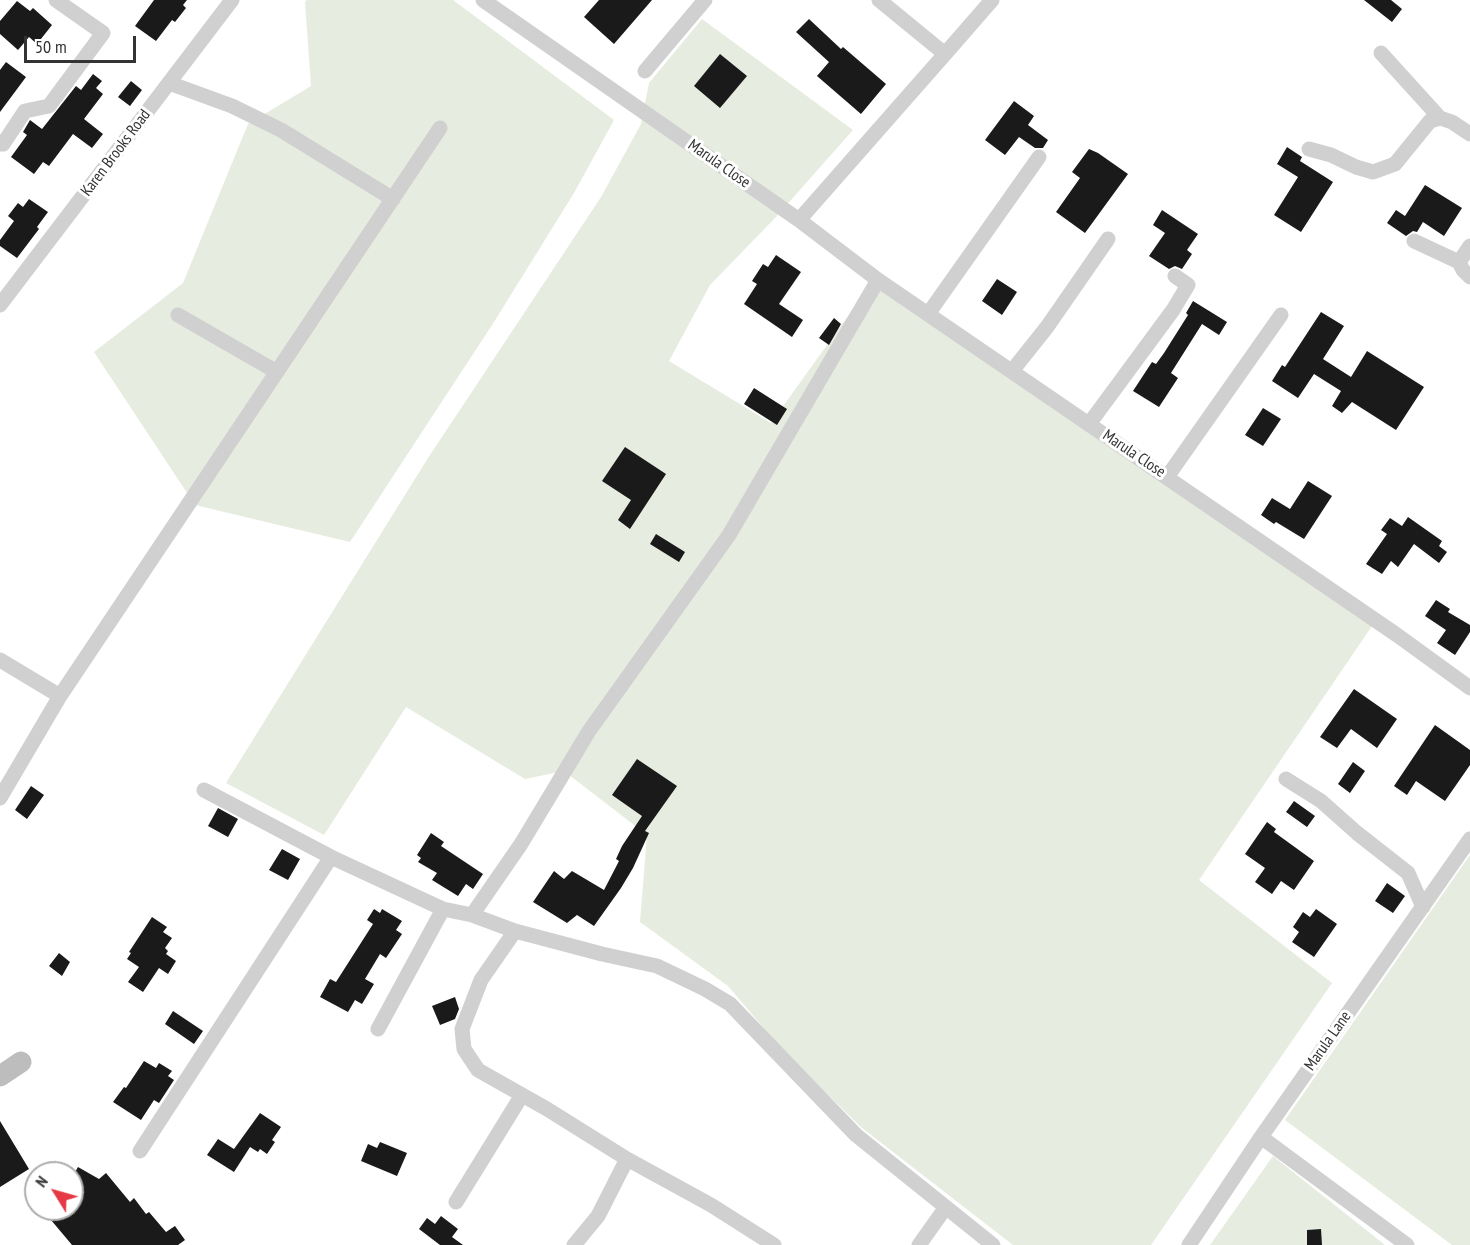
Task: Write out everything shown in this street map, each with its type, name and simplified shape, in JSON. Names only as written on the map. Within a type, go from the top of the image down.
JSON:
[{"type":"street","points":[[0,144],[3,144],[25,111],[49,106],[103,33],[56,0]]},
{"type":"street","name":"Karen Brooks Road","points":[[0,305],[232,0]]},
{"type":"street","name":"Marula Close","points":[[483,0],[799,220],[878,280],[1397,635],[1470,688]]},
{"type":"street","points":[[645,71],[705,0]]},
{"type":"street","points":[[879,0],[945,54]]},
{"type":"street","points":[[799,220],[992,0]]},
{"type":"street","points":[[1381,53],[1440,117],[1470,134]]},
{"type":"street","points":[[169,83],[232,106],[281,130],[393,199]]},
{"type":"street","points":[[1309,149],[1373,172],[1395,164],[1430,121],[1440,117]]},
{"type":"street","points":[[0,798],[60,696],[440,128]]},
{"type":"street","points":[[928,314],[1039,157]]},
{"type":"street","points":[[1012,371],[1047,327],[1108,239]]},
{"type":"street","points":[[1414,241],[1435,243],[1459,262],[1470,277]]},
{"type":"street","points":[[1459,262],[1470,246]]},
{"type":"street","points":[[1089,424],[1166,319],[1188,285],[1175,276]]},
{"type":"street","points":[[472,915],[521,844],[589,732],[729,535],[878,280]]},
{"type":"street","points":[[178,315],[277,372]]},
{"type":"street","points":[[1167,477],[1281,315]]},
{"type":"street","points":[[0,660],[60,696]]},
{"type":"street","points":[[1286,779],[1321,801],[1408,873],[1423,907]]},
{"type":"street","points":[[204,790],[331,857],[444,909],[472,915],[515,931],[657,966],[705,989],[730,1004],[856,1135],[993,1245]]},
{"type":"street","name":"Marula Lane","points":[[1189,1245],[1261,1137],[1470,839]]},
{"type":"street","points":[[140,1151],[331,857]]},
{"type":"street","points":[[378,1029],[444,909]]},
{"type":"street","points":[[515,931],[481,980],[462,1029],[464,1049],[478,1070],[627,1159],[711,1205],[774,1245]]},
{"type":"street","points":[[0,1076],[21,1062]]},
{"type":"street","points":[[456,1202],[522,1095]]},
{"type":"street","points":[[1261,1137],[1407,1245]]},
{"type":"street","points":[[574,1245],[598,1216],[627,1159]]},
{"type":"street","points":[[919,1245],[946,1207]]},
{"type":"shaded area","points":[[307,0],[453,0],[614,120],[574,193],[494,322],[350,542],[195,505],[94,352],[183,283],[248,124],[311,86],[305,2]]},
{"type":"shaded area","points":[[702,19],[853,130],[776,217],[710,285],[669,361],[771,423],[873,281],[1372,626],[1199,880],[1332,983],[1151,1245],[1013,1245],[862,1128],[784,1052],[728,986],[640,922],[647,835],[564,771],[525,779],[406,707],[324,835],[226,783],[428,458],[601,197],[641,124],[649,83]]},
{"type":"shaded area","points":[[1470,855],[1470,1245],[1452,1245],[1285,1120]]},
{"type":"shaded area","points":[[1273,1156],[1385,1245],[1210,1245]]},
{"type":"building","points":[[154,0],[187,0],[183,5],[186,8],[175,22],[172,20],[156,41],[135,26]]},
{"type":"building","points":[[599,0],[652,0],[614,44],[584,17]]},
{"type":"building","points":[[1364,0],[1391,0],[1402,9],[1392,22]]},
{"type":"building","points":[[17,1],[30,11],[33,8],[52,25],[37,44],[29,37],[18,50],[0,34],[0,21]]},
{"type":"building","points":[[809,19],[841,49],[843,47],[886,84],[861,114],[817,76],[829,62],[796,32]]},
{"type":"building","points":[[720,54],[747,76],[720,108],[694,86]]},
{"type":"building","points":[[6,62],[26,77],[0,112],[0,70]]},
{"type":"building","points":[[93,74],[102,81],[96,88],[103,94],[84,119],[103,134],[92,148],[73,134],[49,166],[43,162],[34,174],[11,157],[27,135],[23,132],[30,120],[42,129],[76,86],[81,90]]},
{"type":"building","points":[[131,81],[142,90],[130,106],[118,97]]},
{"type":"building","points":[[1014,101],[1034,116],[1028,125],[1048,140],[1043,148],[1035,148],[1019,137],[1005,155],[985,140]]},
{"type":"building","points":[[1287,147],[1302,157],[1300,161],[1333,182],[1301,232],[1274,215],[1298,177],[1277,164]]},
{"type":"building","points":[[1089,149],[1128,174],[1085,233],[1056,212],[1080,178],[1072,172]]},
{"type":"building","points":[[1425,185],[1462,208],[1444,236],[1423,222],[1417,232],[1413,231],[1406,236],[1387,223],[1396,210],[1405,216]]},
{"type":"building","points":[[29,199],[48,212],[37,227],[39,229],[17,258],[0,246],[0,240],[14,221],[8,216],[18,203],[23,207]]},
{"type":"building","points":[[1162,210],[1198,234],[1187,250],[1192,254],[1182,269],[1175,266],[1169,269],[1149,256],[1165,233],[1153,225]]},
{"type":"building","points":[[776,255],[801,272],[779,304],[803,320],[792,337],[744,304],[757,284],[752,281],[763,264],[768,267]]},
{"type":"building","points":[[997,279],[1017,292],[1002,315],[982,301]]},
{"type":"building","points":[[1193,301],[1227,322],[1219,335],[1202,324],[1171,373],[1178,378],[1159,407],[1133,391],[1152,362],[1156,364],[1164,353],[1188,315],[1186,313]]},
{"type":"building","points":[[1321,312],[1344,326],[1323,359],[1351,377],[1367,351],[1424,387],[1396,430],[1352,402],[1342,413],[1332,406],[1341,391],[1314,374],[1298,398],[1272,381],[1282,365],[1285,367]]},
{"type":"building","points":[[834,318],[841,324],[829,345],[819,338]]},
{"type":"building","points":[[754,388],[787,409],[777,425],[744,404]]},
{"type":"building","points":[[1263,408],[1281,419],[1263,446],[1245,435]]},
{"type":"building","points":[[625,447],[666,474],[630,529],[618,520],[631,500],[602,481]]},
{"type":"building","points":[[1308,481],[1332,496],[1304,539],[1261,515],[1272,498],[1290,509]]},
{"type":"building","points":[[1408,517],[1442,541],[1439,546],[1447,552],[1439,563],[1414,544],[1398,567],[1391,561],[1382,574],[1366,564],[1387,534],[1381,530],[1390,518],[1402,526]]},
{"type":"building","points":[[656,534],[685,552],[679,562],[650,544]]},
{"type":"building","points":[[1436,600],[1450,609],[1448,612],[1470,625],[1470,632],[1455,655],[1437,643],[1446,630],[1425,616]]},
{"type":"building","points":[[1354,689],[1397,719],[1377,748],[1351,729],[1337,748],[1320,737]]},
{"type":"building","points":[[1435,725],[1470,750],[1470,765],[1445,801],[1416,781],[1407,795],[1394,786]]},
{"type":"building","points":[[637,759],[677,786],[645,831],[649,833],[633,868],[594,926],[577,915],[567,923],[533,902],[554,871],[564,879],[572,871],[604,890],[619,861],[616,859],[622,846],[642,816],[612,795]]},
{"type":"building","points":[[1353,762],[1365,771],[1350,793],[1338,784]]},
{"type":"building","points":[[31,786],[44,795],[27,819],[15,810]]},
{"type":"building","points":[[1294,801],[1315,816],[1307,827],[1286,812]]},
{"type":"building","points":[[218,808],[238,819],[228,837],[208,826]]},
{"type":"building","points":[[1267,822],[1276,829],[1274,832],[1314,861],[1294,890],[1281,881],[1272,894],[1255,882],[1265,868],[1245,854]]},
{"type":"building","points":[[431,833],[444,842],[441,846],[483,874],[473,889],[466,884],[458,896],[432,880],[437,873],[418,862],[421,858],[417,855]]},
{"type":"building","points":[[282,849],[300,859],[288,880],[269,870]]},
{"type":"building","points":[[1387,883],[1405,896],[1393,913],[1375,901]]},
{"type":"building","points":[[374,909],[380,913],[382,909],[402,921],[396,930],[402,934],[386,958],[380,954],[365,979],[374,984],[362,1004],[355,1000],[348,1012],[320,997],[330,979],[336,982],[373,924],[367,920]]},
{"type":"building","points":[[1316,909],[1337,924],[1314,957],[1292,942],[1299,932],[1293,927],[1303,912],[1310,917]]},
{"type":"building","points":[[152,917],[167,927],[163,932],[172,938],[165,948],[168,951],[166,954],[176,961],[168,974],[159,968],[143,992],[128,982],[139,967],[127,959],[131,953],[129,952]]},
{"type":"building","points":[[59,953],[70,962],[62,976],[49,966]]},
{"type":"building","points":[[455,997],[459,1009],[455,1019],[440,1025],[432,1006]]},
{"type":"building","points":[[173,1011],[203,1031],[194,1044],[165,1024]]},
{"type":"building","points":[[144,1061],[156,1068],[159,1063],[172,1071],[168,1076],[174,1080],[159,1103],[154,1100],[141,1120],[113,1102],[124,1087],[126,1088]]},
{"type":"building","points":[[260,1113],[281,1127],[272,1140],[275,1142],[267,1154],[260,1149],[258,1152],[250,1147],[234,1172],[207,1155],[218,1139],[234,1149]]},
{"type":"building","points":[[0,1121],[24,1161],[24,1172],[0,1187]]},
{"type":"building","points":[[380,1142],[407,1153],[397,1176],[361,1161],[368,1144],[377,1148]]},
{"type":"building","points":[[84,1170],[99,1179],[106,1173],[130,1202],[134,1198],[146,1214],[149,1212],[166,1232],[175,1226],[185,1240],[178,1245],[72,1245],[52,1221],[84,1221]]},
{"type":"building","points":[[441,1216],[458,1229],[452,1237],[463,1245],[440,1245],[419,1229],[427,1218],[435,1224]]},
{"type":"building","points":[[1321,1229],[1322,1245],[1307,1245],[1307,1230]]}]
